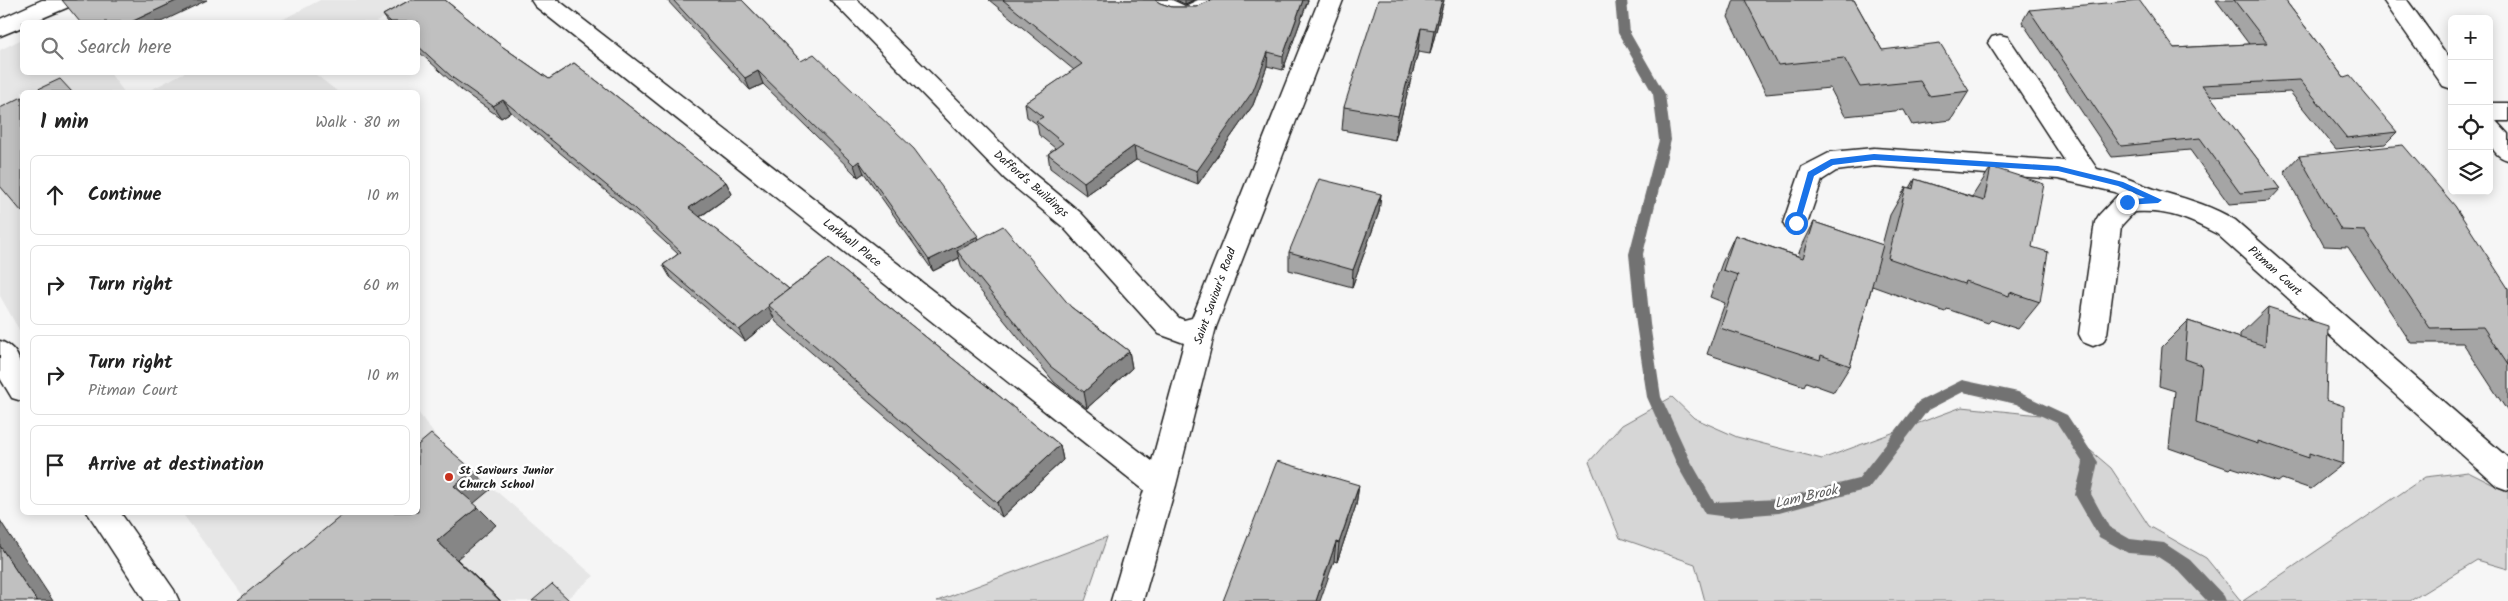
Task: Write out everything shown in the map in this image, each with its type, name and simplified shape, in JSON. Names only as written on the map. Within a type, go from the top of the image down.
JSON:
[{"type":"street","points":[[0,28],[63,0]]},
{"type":"street","name":"Larkhall Place","points":[[543,0],[1161,485]]},
{"type":"street","name":"Dafford's Buildings","points":[[843,0],[1014,172],[1072,220],[1169,326],[1183,332],[1202,327]]},
{"type":"street","points":[[1156,0],[1181,16],[1196,13],[1214,0]]},
{"type":"street","name":"Saint Saviour's Road","points":[[1128,601],[1161,485],[1202,327],[1331,0]]},
{"type":"street","points":[[2395,0],[2448,74]]},
{"type":"street","points":[[2000,43],[2088,176]]},
{"type":"street","points":[[2493,112],[2508,112]]},
{"type":"street","points":[[2493,133],[2508,151]]},
{"type":"street","points":[[1796,223],[1811,174],[1831,162],[1874,157],[2058,169],[2120,184],[2158,200]]},
{"type":"street","name":"Pitman Court","points":[[2093,334],[2108,222],[2127,202],[2158,200],[2193,209],[2226,227],[2508,478]]},
{"type":"street","points":[[0,353],[20,386]]},
{"type":"street","points":[[104,515],[162,601]]},
{"type":"shaded area","points":[[320,0],[417,0],[380,20],[282,20]]},
{"type":"shaded area","points":[[20,40],[20,75],[111,75],[123,90],[20,90],[20,331],[0,296],[0,50]]},
{"type":"shaded area","points":[[179,75],[317,75],[335,90],[151,90]]},
{"type":"shaded area","points":[[1672,397],[1694,418],[1737,437],[1822,459],[1962,407],[2050,416],[2111,468],[2149,526],[2206,558],[2241,601],[1705,601],[1695,564],[1620,538],[1589,462],[1622,425]]},
{"type":"shaded area","name":"St Saviours Junior Church School","points":[[420,415],[440,442],[594,576],[564,601],[247,601],[183,515],[420,515]]},
{"type":"shaded area","points":[[2468,472],[2508,492],[2508,569],[2477,560],[2410,601],[2243,601],[2425,477]]},
{"type":"shaded area","points":[[1107,537],[1085,601],[937,601]]},
{"type":"building","points":[[62,0],[178,0],[135,20],[78,20]]},
{"type":"building","points":[[410,0],[445,0],[503,47],[549,79],[574,63],[726,182],[689,208],[789,289],[739,330],[663,265],[681,252],[635,209],[503,100],[493,106],[453,78],[420,48],[420,20],[389,20],[383,15]]},
{"type":"building","points":[[673,0],[742,0],[801,61],[814,54],[914,149],[978,236],[929,260],[859,161],[854,165],[758,71],[745,78]]},
{"type":"building","points":[[1003,0],[1155,0],[1172,7],[1196,7],[1212,0],[1303,0],[1283,56],[1268,52],[1253,91],[1197,171],[1134,146],[1084,182],[1048,154],[1063,143],[1036,121],[1043,117],[1025,103],[1082,64]]},
{"type":"building","points":[[1378,0],[1442,0],[1434,30],[1421,28],[1398,116],[1344,107]]},
{"type":"building","points":[[1745,0],[1854,0],[1882,50],[1940,43],[1969,91],[1929,96],[1920,81],[1860,87],[1844,58],[1778,65]]},
{"type":"building","points":[[2139,0],[2174,48],[2267,43],[2234,0],[2285,0],[2344,78],[2350,76],[2397,132],[2347,138],[2300,80],[2202,85],[2280,189],[2240,193],[2200,138],[2121,146],[2029,10]]},
{"type":"building","points":[[60,79],[70,90],[36,90]]},
{"type":"building","points":[[20,98],[20,210],[0,186],[0,108]]},
{"type":"building","points":[[2403,145],[2455,206],[2508,288],[2508,365],[2483,327],[2430,328],[2365,231],[2341,230],[2299,156]]},
{"type":"building","points":[[1991,167],[2044,184],[2032,247],[2048,252],[2040,302],[2010,292],[2009,296],[1965,281],[1964,284],[1888,258],[1906,187],[1913,189],[1915,179],[1984,201]]},
{"type":"building","points":[[1319,179],[1381,194],[1353,270],[1289,252]]},
{"type":"building","points":[[1814,222],[1883,245],[1850,366],[1821,355],[1820,360],[1720,328],[1738,275],[1723,270],[1735,235],[1803,258]]},
{"type":"building","points":[[1003,226],[1071,307],[1129,351],[1084,392],[1050,366],[957,251]]},
{"type":"building","points":[[829,259],[1060,445],[997,503],[768,305]]},
{"type":"building","points":[[2268,307],[2328,326],[2326,400],[2344,406],[2343,464],[2309,453],[2309,458],[2258,441],[2258,444],[2196,423],[2202,365],[2185,359],[2188,321],[2265,346]]},
{"type":"building","points":[[431,434],[473,470],[454,486],[478,507],[437,541],[500,601],[238,600],[342,515],[420,515],[420,443]]},
{"type":"building","points":[[1277,461],[1359,485],[1339,543],[1336,542],[1316,601],[1223,601]]},
{"type":"building","points":[[0,546],[25,584],[37,601],[0,601]]},
{"type":"building","points":[[552,584],[570,601],[532,601]]},
{"type":"waterway","name":"Lam Brook","points":[[1621,0],[1624,33],[1659,94],[1665,140],[1636,254],[1643,324],[1654,397],[1683,462],[1710,509],[1728,510],[1779,506],[1863,484],[1923,406],[1962,386],[2018,398],[2062,419],[2091,462],[2083,495],[2104,532],[2128,546],[2158,548],[2184,565],[2218,601]]},
{"type":"place","name":"St Saviours Junior Church School","points":[[449,477]]},
{"type":"route","points":[[1796,223],[1811,174],[1831,162],[1874,157],[2058,169],[2120,184],[2158,200],[2127,202]]}]
